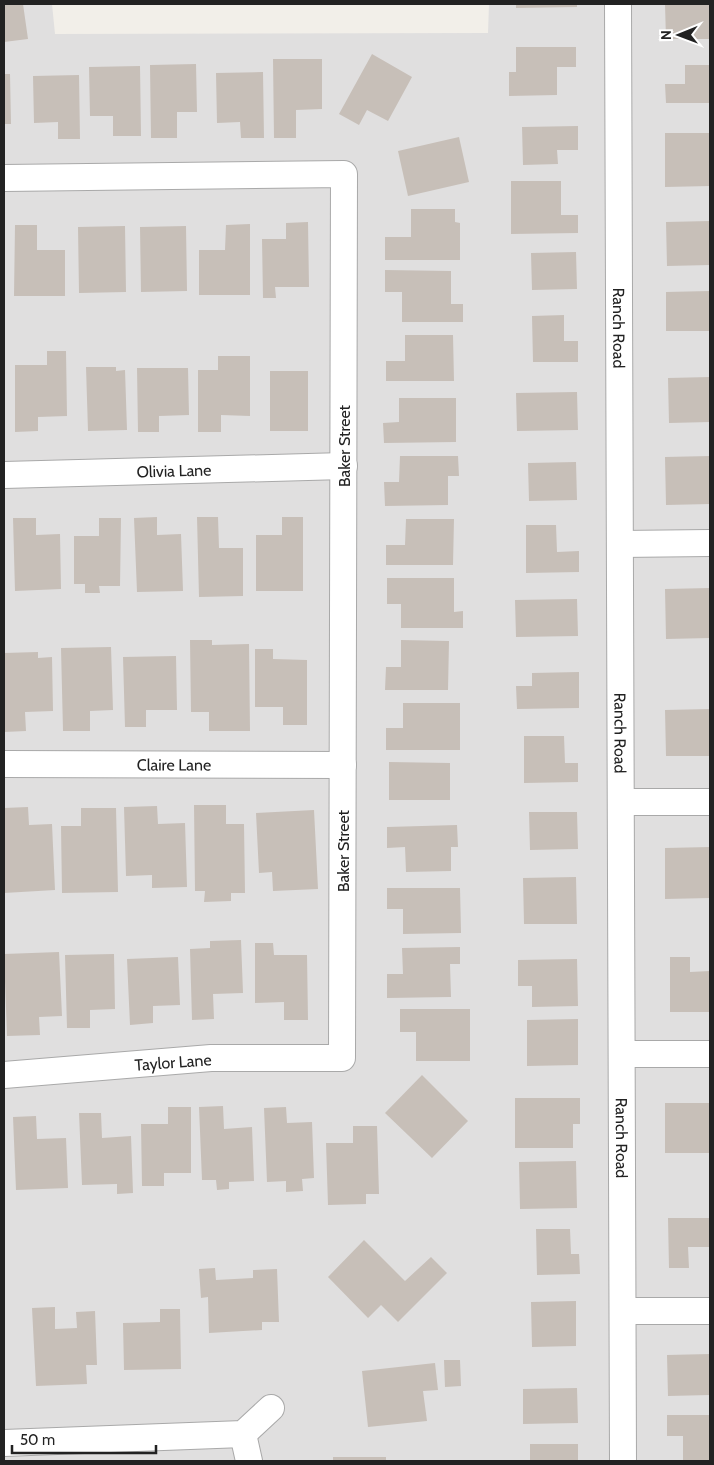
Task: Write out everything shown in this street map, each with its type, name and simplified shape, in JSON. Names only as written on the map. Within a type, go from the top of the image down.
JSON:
[{"type":"street","name":"Ranch Road","points":[[618,4],[623,1461]]},
{"type":"street","name":"Baker Street","points":[[4,178],[344,174],[342,1058]]},
{"type":"street","name":"Olivia Lane","points":[[4,475],[344,466]]},
{"type":"street","points":[[620,544],[710,543]]},
{"type":"street","name":"Claire Lane","points":[[4,764],[343,765]]},
{"type":"street","points":[[621,802],[710,802]]},
{"type":"street","points":[[622,1054],[710,1054]]},
{"type":"street","name":"Taylor Lane","points":[[4,1075],[211,1058],[342,1058]]},
{"type":"street","points":[[623,1311],[710,1311]]},
{"type":"street","points":[[4,1443],[243,1434],[271,1408]]},
{"type":"street","points":[[243,1434],[249,1461]]},
{"type":"shaded area","points":[[4,4],[52,4],[55,34],[488,33],[489,4],[710,4],[710,1461],[4,1461]]},
{"type":"building","points":[[4,4],[23,4],[28,39],[4,42]]},
{"type":"building","points":[[516,4],[577,4],[577,7],[516,8]]},
{"type":"building","points":[[665,4],[710,4],[710,39],[666,39]]},
{"type":"building","points":[[516,47],[576,47],[576,67],[557,67],[557,95],[509,96],[509,72],[516,72]]},
{"type":"building","points":[[372,54],[412,77],[388,121],[367,110],[359,125],[339,114]]},
{"type":"building","points":[[273,59],[322,59],[322,109],[296,110],[296,138],[274,138]]},
{"type":"building","points":[[196,64],[197,112],[177,112],[177,138],[151,138],[150,65]]},
{"type":"building","points":[[685,65],[710,65],[710,103],[666,103],[665,84],[685,84]]},
{"type":"building","points":[[140,66],[141,136],[113,136],[113,116],[90,116],[89,67]]},
{"type":"building","points":[[263,72],[264,138],[241,138],[240,122],[217,123],[216,73]]},
{"type":"building","points":[[4,74],[10,74],[11,124],[4,124]]},
{"type":"building","points":[[79,75],[80,139],[58,139],[58,122],[34,123],[33,76]]},
{"type":"building","points":[[578,126],[578,150],[557,150],[558,164],[523,165],[522,127]]},
{"type":"building","points":[[665,133],[710,133],[710,186],[665,187]]},
{"type":"building","points":[[459,137],[469,182],[408,196],[398,151]]},
{"type":"building","points":[[511,181],[561,181],[561,215],[578,215],[578,233],[511,234]]},
{"type":"building","points":[[411,209],[455,209],[455,222],[460,223],[460,260],[385,260],[385,237],[411,237]]},
{"type":"building","points":[[710,221],[710,265],[667,266],[666,222]]},
{"type":"building","points":[[308,222],[309,287],[275,287],[276,298],[263,298],[262,239],[286,239],[286,223]]},
{"type":"building","points":[[250,224],[250,295],[199,295],[199,250],[225,250],[226,225]]},
{"type":"building","points":[[15,225],[37,225],[37,250],[65,250],[65,296],[14,296]]},
{"type":"building","points":[[125,226],[126,292],[79,293],[78,227]]},
{"type":"building","points":[[186,226],[187,291],[141,292],[140,227]]},
{"type":"building","points":[[576,252],[577,289],[532,290],[531,253]]},
{"type":"building","points":[[385,270],[451,271],[451,304],[463,304],[463,322],[402,322],[402,292],[385,292]]},
{"type":"building","points":[[710,291],[710,331],[666,331],[666,292]]},
{"type":"building","points":[[564,315],[564,341],[578,341],[578,362],[533,362],[532,316]]},
{"type":"building","points":[[405,335],[453,335],[454,381],[386,381],[386,361],[405,361]]},
{"type":"building","points":[[47,351],[66,351],[67,416],[38,417],[38,431],[15,432],[15,365],[47,365]]},
{"type":"building","points":[[218,356],[250,356],[250,416],[221,415],[221,432],[198,432],[198,370],[218,370]]},
{"type":"building","points":[[86,367],[116,367],[116,371],[125,370],[127,430],[88,431]]},
{"type":"building","points":[[137,368],[188,368],[189,415],[159,416],[159,432],[138,432]]},
{"type":"building","points":[[270,371],[308,371],[308,431],[270,431]]},
{"type":"building","points":[[710,377],[710,422],[669,423],[668,378]]},
{"type":"building","points":[[577,392],[578,430],[517,431],[516,393]]},
{"type":"building","points":[[399,398],[456,398],[456,442],[384,443],[383,423],[399,422]]},
{"type":"building","points":[[400,456],[458,456],[459,476],[448,476],[448,505],[385,506],[384,482],[399,482]]},
{"type":"building","points":[[710,456],[710,504],[666,505],[665,457]]},
{"type":"building","points":[[576,462],[577,500],[529,501],[528,463]]},
{"type":"building","points":[[157,517],[157,535],[181,534],[183,591],[137,592],[134,518]]},
{"type":"building","points":[[197,517],[218,517],[219,548],[243,548],[243,596],[199,597]]},
{"type":"building","points":[[282,517],[303,517],[303,591],[256,591],[256,535],[282,535]]},
{"type":"building","points":[[13,518],[36,518],[36,535],[60,534],[61,589],[15,591]]},
{"type":"building","points":[[99,518],[121,518],[120,586],[99,586],[100,593],[85,593],[85,584],[74,584],[74,536],[99,536]]},
{"type":"building","points":[[406,519],[454,519],[453,565],[386,565],[386,545],[405,545]]},
{"type":"building","points":[[526,525],[556,525],[557,552],[579,551],[579,572],[526,573]]},
{"type":"building","points":[[387,578],[454,578],[454,612],[463,611],[463,628],[401,628],[401,604],[387,604]]},
{"type":"building","points":[[710,588],[710,638],[666,639],[665,589]]},
{"type":"building","points":[[577,599],[578,636],[516,637],[515,600]]},
{"type":"building","points":[[190,640],[212,640],[212,645],[249,644],[250,731],[209,731],[209,712],[191,712]]},
{"type":"building","points":[[401,640],[449,641],[448,690],[385,690],[386,667],[401,667]]},
{"type":"building","points":[[111,647],[113,710],[90,711],[90,731],[63,731],[61,648]]},
{"type":"building","points":[[255,649],[273,649],[273,659],[307,660],[307,725],[283,725],[283,707],[255,707]]},
{"type":"building","points":[[38,652],[38,658],[52,657],[53,711],[25,712],[26,731],[4,732],[4,653]]},
{"type":"building","points":[[176,656],[177,710],[146,710],[146,727],[125,727],[123,657]]},
{"type":"building","points":[[579,672],[579,708],[517,709],[516,686],[532,686],[532,673]]},
{"type":"building","points":[[403,703],[460,703],[460,750],[386,750],[386,728],[403,728]]},
{"type":"building","points":[[710,709],[710,756],[666,756],[665,710]]},
{"type":"building","points":[[524,736],[564,736],[565,763],[578,763],[578,782],[524,783]]},
{"type":"building","points":[[389,762],[450,763],[450,800],[389,800]]},
{"type":"building","points":[[194,805],[226,805],[226,824],[244,824],[245,893],[231,893],[231,901],[204,902],[205,891],[195,891]]},
{"type":"building","points":[[157,806],[158,824],[185,823],[187,887],[152,888],[152,875],[126,876],[124,807]]},
{"type":"building","points":[[28,807],[29,825],[52,824],[55,890],[4,893],[4,808]]},
{"type":"building","points":[[81,808],[116,808],[118,892],[62,893],[61,826],[81,826]]},
{"type":"building","points":[[314,810],[318,889],[273,891],[272,872],[259,873],[256,813]]},
{"type":"building","points":[[529,812],[577,812],[578,849],[530,850]]},
{"type":"building","points":[[457,825],[458,847],[451,847],[451,871],[406,872],[405,847],[387,848],[387,827]]},
{"type":"building","points":[[710,847],[710,898],[665,899],[665,848]]},
{"type":"building","points":[[576,877],[577,924],[524,924],[523,878]]},
{"type":"building","points":[[387,888],[460,888],[461,933],[403,934],[403,909],[387,909]]},
{"type":"building","points":[[241,940],[243,993],[213,994],[214,1019],[192,1020],[190,949],[210,948],[210,941]]},
{"type":"building","points":[[255,943],[273,943],[274,955],[307,955],[308,1020],[284,1020],[284,1002],[255,1003]]},
{"type":"building","points":[[460,947],[460,964],[450,964],[451,997],[387,998],[387,974],[403,974],[402,948]]},
{"type":"building","points":[[59,952],[62,1016],[39,1017],[40,1035],[7,1036],[4,954]]},
{"type":"building","points":[[114,954],[115,1009],[90,1010],[90,1028],[67,1028],[65,955]]},
{"type":"building","points":[[178,957],[180,1005],[153,1006],[153,1023],[130,1025],[127,959]]},
{"type":"building","points":[[670,957],[690,957],[690,972],[710,971],[710,1012],[670,1012]]},
{"type":"building","points":[[577,959],[578,1006],[532,1007],[532,986],[518,986],[518,960]]},
{"type":"building","points":[[400,1009],[470,1009],[470,1061],[416,1061],[416,1032],[400,1032]]},
{"type":"building","points":[[578,1019],[578,1065],[527,1066],[527,1020]]},
{"type":"building","points":[[422,1075],[468,1121],[432,1158],[385,1113]]},
{"type":"building","points":[[515,1098],[580,1098],[580,1124],[573,1124],[573,1148],[515,1148]]},
{"type":"building","points":[[665,1103],[710,1103],[710,1153],[665,1153]]},
{"type":"building","points":[[223,1106],[224,1129],[252,1127],[254,1181],[229,1182],[229,1189],[217,1190],[216,1180],[202,1180],[199,1107]]},
{"type":"building","points":[[168,1107],[191,1107],[191,1173],[164,1173],[164,1186],[142,1186],[141,1124],[168,1124]]},
{"type":"building","points":[[286,1107],[287,1123],[312,1122],[314,1178],[302,1179],[303,1191],[286,1192],[286,1181],[267,1182],[264,1108]]},
{"type":"building","points":[[79,1113],[101,1113],[102,1138],[131,1136],[133,1193],[117,1194],[117,1184],[82,1185]]},
{"type":"building","points":[[36,1116],[37,1139],[66,1138],[68,1188],[16,1190],[13,1117]]},
{"type":"building","points":[[353,1126],[377,1126],[379,1194],[366,1194],[366,1204],[328,1205],[326,1143],[353,1143]]},
{"type":"building","points":[[576,1161],[577,1208],[520,1209],[519,1162]]},
{"type":"building","points":[[668,1218],[710,1218],[710,1247],[688,1247],[689,1268],[669,1268]]},
{"type":"building","points":[[536,1229],[570,1229],[571,1254],[579,1254],[580,1274],[537,1275]]},
{"type":"building","points":[[364,1240],[405,1281],[431,1257],[447,1273],[398,1322],[381,1305],[368,1318],[328,1277]]},
{"type":"building","points":[[215,1268],[216,1280],[253,1278],[253,1270],[277,1269],[279,1322],[262,1322],[262,1330],[209,1333],[208,1297],[201,1298],[199,1269]]},
{"type":"building","points":[[576,1301],[576,1346],[532,1347],[531,1302]]},
{"type":"building","points":[[55,1307],[55,1329],[77,1328],[76,1312],[95,1311],[97,1365],[86,1365],[87,1384],[36,1386],[32,1308]]},
{"type":"building","points":[[160,1309],[180,1309],[181,1369],[124,1370],[123,1323],[160,1322]]},
{"type":"building","points":[[710,1354],[710,1395],[668,1396],[667,1355]]},
{"type":"building","points":[[444,1360],[460,1360],[461,1386],[445,1387]]},
{"type":"building","points":[[435,1363],[438,1390],[423,1391],[427,1421],[368,1427],[362,1371]]},
{"type":"building","points":[[577,1388],[578,1423],[523,1424],[523,1389]]},
{"type":"building","points":[[667,1415],[710,1415],[710,1461],[683,1461],[683,1436],[667,1436]]},
{"type":"building","points":[[530,1444],[578,1444],[578,1461],[530,1461]]},
{"type":"building","points":[[333,1457],[386,1457],[386,1461],[333,1461]]}]
